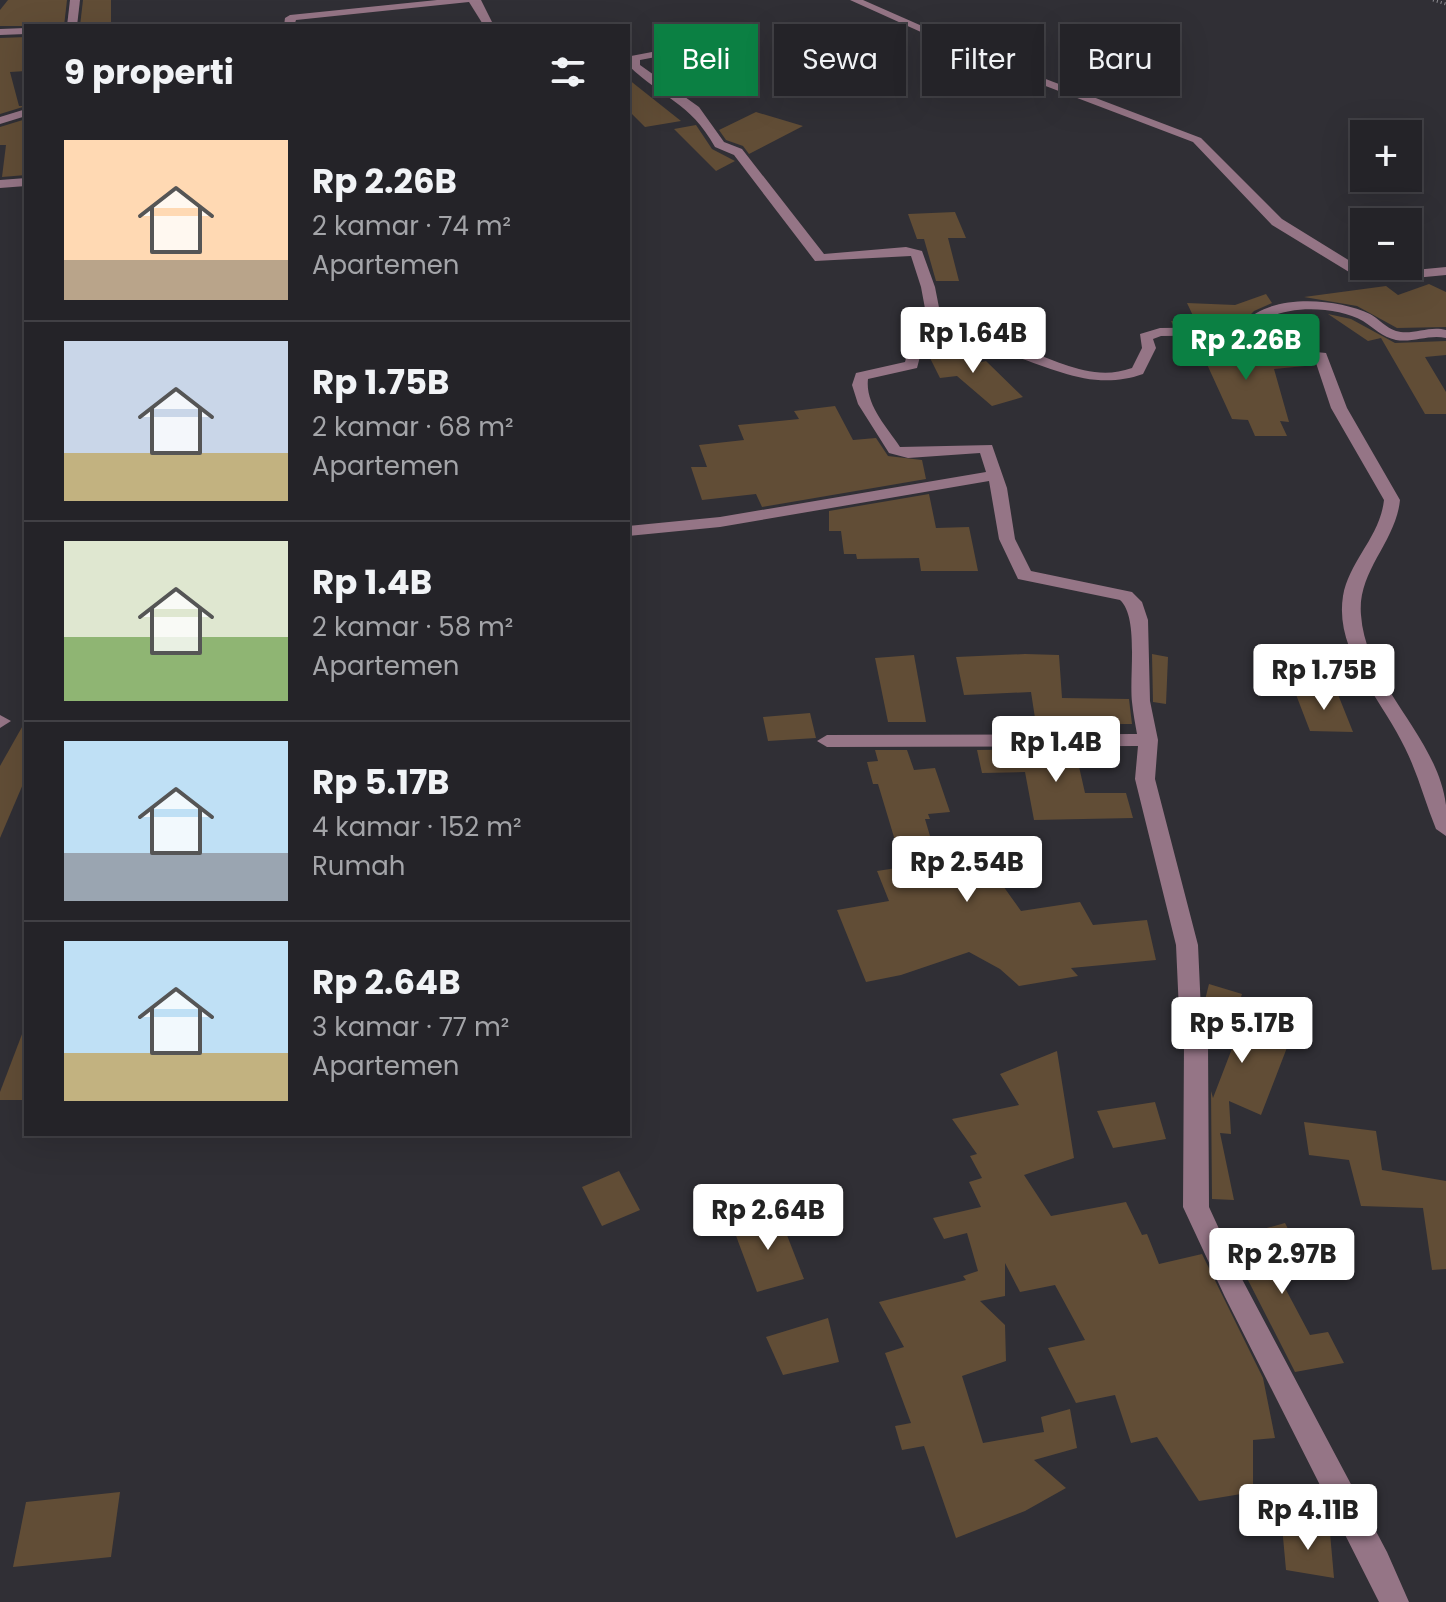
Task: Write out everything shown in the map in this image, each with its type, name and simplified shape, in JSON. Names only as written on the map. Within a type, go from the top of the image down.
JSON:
[{"type":"street","points":[[72,24],[75,0]]},
{"type":"street","points":[[289,24],[289,20],[296,17],[421,2],[470,0],[477,2],[488,24]]},
{"type":"street","points":[[855,0],[1018,72],[1197,140],[1277,222],[1359,272],[1383,277],[1446,271]]},
{"type":"street","points":[[0,32],[24,31]]},
{"type":"street","points":[[654,54],[635,58],[631,66],[697,111],[714,128],[719,144],[738,152],[820,258],[906,251],[917,254],[928,287],[936,331]]},
{"type":"street","points":[[0,121],[24,113]]},
{"type":"street","points":[[0,184],[24,182]]},
{"type":"street","points":[[1446,334],[1433,331],[1395,336],[1363,316],[1319,308],[1264,313],[1251,323],[1269,352],[1321,356],[1339,408],[1392,500],[1376,551],[1359,573],[1351,601],[1363,656],[1382,695],[1410,739],[1446,829]]},
{"type":"street","points":[[936,331],[1016,352],[1077,374],[1110,379],[1127,376],[1143,365],[1149,348],[1145,337],[1151,333],[1255,331]]},
{"type":"street","points":[[936,331],[915,347],[912,365],[868,371],[861,376],[858,389],[898,452],[982,447],[988,451],[995,475],[1007,539],[1024,575],[1126,596],[1133,602],[1139,620],[1141,701],[1148,740],[1145,779],[1187,945],[1190,1011],[1196,1044],[1196,1207],[1234,1289],[1377,1562],[1394,1602]]},
{"type":"street","points":[[630,531],[720,522],[995,475]]},
{"type":"street","points":[[827,741],[1148,740]]},
{"type":"path","points":[[1433,0],[1446,4]]},
{"type":"building","points":[[8,0],[67,0],[64,24],[0,26],[0,10]]},
{"type":"building","points":[[83,0],[111,0],[111,24],[80,24]]},
{"type":"building","points":[[24,37],[24,71],[10,72],[19,106],[24,107],[0,114],[0,38]]},
{"type":"building","points":[[630,81],[681,121],[645,127],[630,112]]},
{"type":"building","points":[[756,112],[803,126],[749,154],[743,146],[726,140],[719,130]]},
{"type":"building","points":[[24,120],[24,175],[2,177],[6,145],[0,145],[0,127]]},
{"type":"building","points":[[696,125],[712,149],[735,161],[716,171],[674,129]]},
{"type":"building","points":[[955,212],[966,238],[948,238],[959,281],[936,281],[924,239],[917,239],[908,214]]},
{"type":"building","points":[[1429,284],[1446,292],[1446,327],[1397,328],[1357,306],[1304,297],[1386,286],[1398,295]]},
{"type":"building","points":[[1266,294],[1272,303],[1254,311],[1241,324],[1173,325],[1171,321],[1196,322],[1187,303],[1235,305]]},
{"type":"building","points":[[1328,314],[1351,319],[1395,343],[1446,341],[1446,355],[1425,357],[1446,392],[1446,414],[1425,414],[1381,338],[1368,341]]},
{"type":"building","points":[[1280,317],[1290,335],[1279,335],[1289,346],[1276,345],[1263,325]]},
{"type":"building","points":[[1249,338],[1264,358],[1302,362],[1305,366],[1274,369],[1289,422],[1280,421],[1287,436],[1255,436],[1248,420],[1232,419],[1200,349],[1186,350],[1180,339]]},
{"type":"building","points":[[958,346],[968,365],[986,361],[1023,397],[992,406],[957,376],[940,378],[926,350]]},
{"type":"building","points":[[835,406],[853,440],[876,438],[888,456],[922,460],[926,479],[762,507],[756,494],[702,500],[691,467],[707,467],[699,445],[744,440],[738,425],[799,419],[794,411]]},
{"type":"building","points":[[929,494],[936,528],[969,527],[978,571],[921,571],[919,558],[857,559],[856,554],[844,554],[841,531],[829,531],[829,511]]},
{"type":"building","points":[[1152,654],[1168,657],[1166,704],[1153,702]]},
{"type":"building","points":[[914,655],[926,722],[888,722],[875,658]]},
{"type":"building","points":[[1059,655],[1062,698],[1129,699],[1132,724],[1069,724],[1071,731],[1037,731],[1031,692],[964,695],[956,657]]},
{"type":"building","points":[[1295,692],[1337,692],[1353,732],[1310,731]]},
{"type":"building","points":[[810,713],[816,738],[768,741],[763,717]]},
{"type":"building","points":[[24,724],[24,782],[0,838],[0,766]]},
{"type":"building","points":[[1075,749],[1085,793],[1126,793],[1133,818],[1034,820],[1025,772],[982,773],[977,750]]},
{"type":"building","points":[[875,750],[907,750],[914,770],[935,768],[950,812],[928,814],[930,819],[925,819],[940,870],[983,858],[1021,911],[1080,902],[1093,925],[1147,920],[1156,960],[1071,968],[1078,976],[1019,986],[1000,969],[969,952],[901,975],[866,982],[837,910],[889,901],[877,871],[903,867],[878,784],[873,784],[867,762],[878,761]]},
{"type":"building","points":[[1209,984],[1242,994],[1241,997],[1298,1019],[1261,1115],[1229,1101],[1231,1134],[1220,1133],[1234,1200],[1212,1199],[1211,1091],[1213,1098],[1233,1046],[1210,1039],[1204,1004]]},
{"type":"building","points":[[24,1029],[24,1100],[0,1100],[0,1092]]},
{"type":"building","points":[[1057,1051],[1074,1158],[1024,1175],[1051,1216],[1126,1202],[1142,1235],[1147,1234],[1159,1264],[1202,1254],[1263,1378],[1275,1438],[1253,1440],[1253,1492],[1199,1501],[1157,1437],[1131,1443],[1115,1395],[1076,1403],[1048,1348],[1085,1340],[1055,1285],[1020,1292],[1005,1263],[1005,1296],[980,1301],[1005,1325],[1006,1361],[962,1376],[983,1443],[1044,1432],[1041,1417],[1070,1409],[1077,1448],[1034,1460],[1066,1488],[1025,1511],[956,1538],[924,1446],[902,1450],[895,1426],[911,1423],[885,1353],[904,1347],[879,1302],[966,1280],[963,1276],[978,1271],[967,1233],[944,1239],[933,1218],[981,1207],[969,1182],[982,1178],[970,1156],[977,1154],[952,1119],[1019,1105],[1000,1074]]},
{"type":"building","points":[[1155,1102],[1166,1139],[1113,1148],[1097,1111]]},
{"type":"building","points":[[1304,1122],[1376,1131],[1382,1170],[1446,1181],[1446,1269],[1432,1270],[1423,1208],[1361,1206],[1349,1160],[1309,1155]]},
{"type":"building","points":[[619,1171],[640,1210],[602,1226],[582,1187]]},
{"type":"building","points":[[778,1212],[804,1279],[757,1292],[732,1225]]},
{"type":"building","points":[[1285,1223],[1304,1260],[1277,1266],[1289,1284],[1284,1286],[1310,1335],[1328,1332],[1344,1363],[1295,1372],[1227,1239]]},
{"type":"building","points":[[828,1318],[839,1362],[783,1375],[766,1337]]},
{"type":"building","points":[[120,1492],[111,1557],[13,1567],[26,1502]]},
{"type":"building","points":[[1282,1526],[1330,1533],[1334,1578],[1286,1570]]}]
